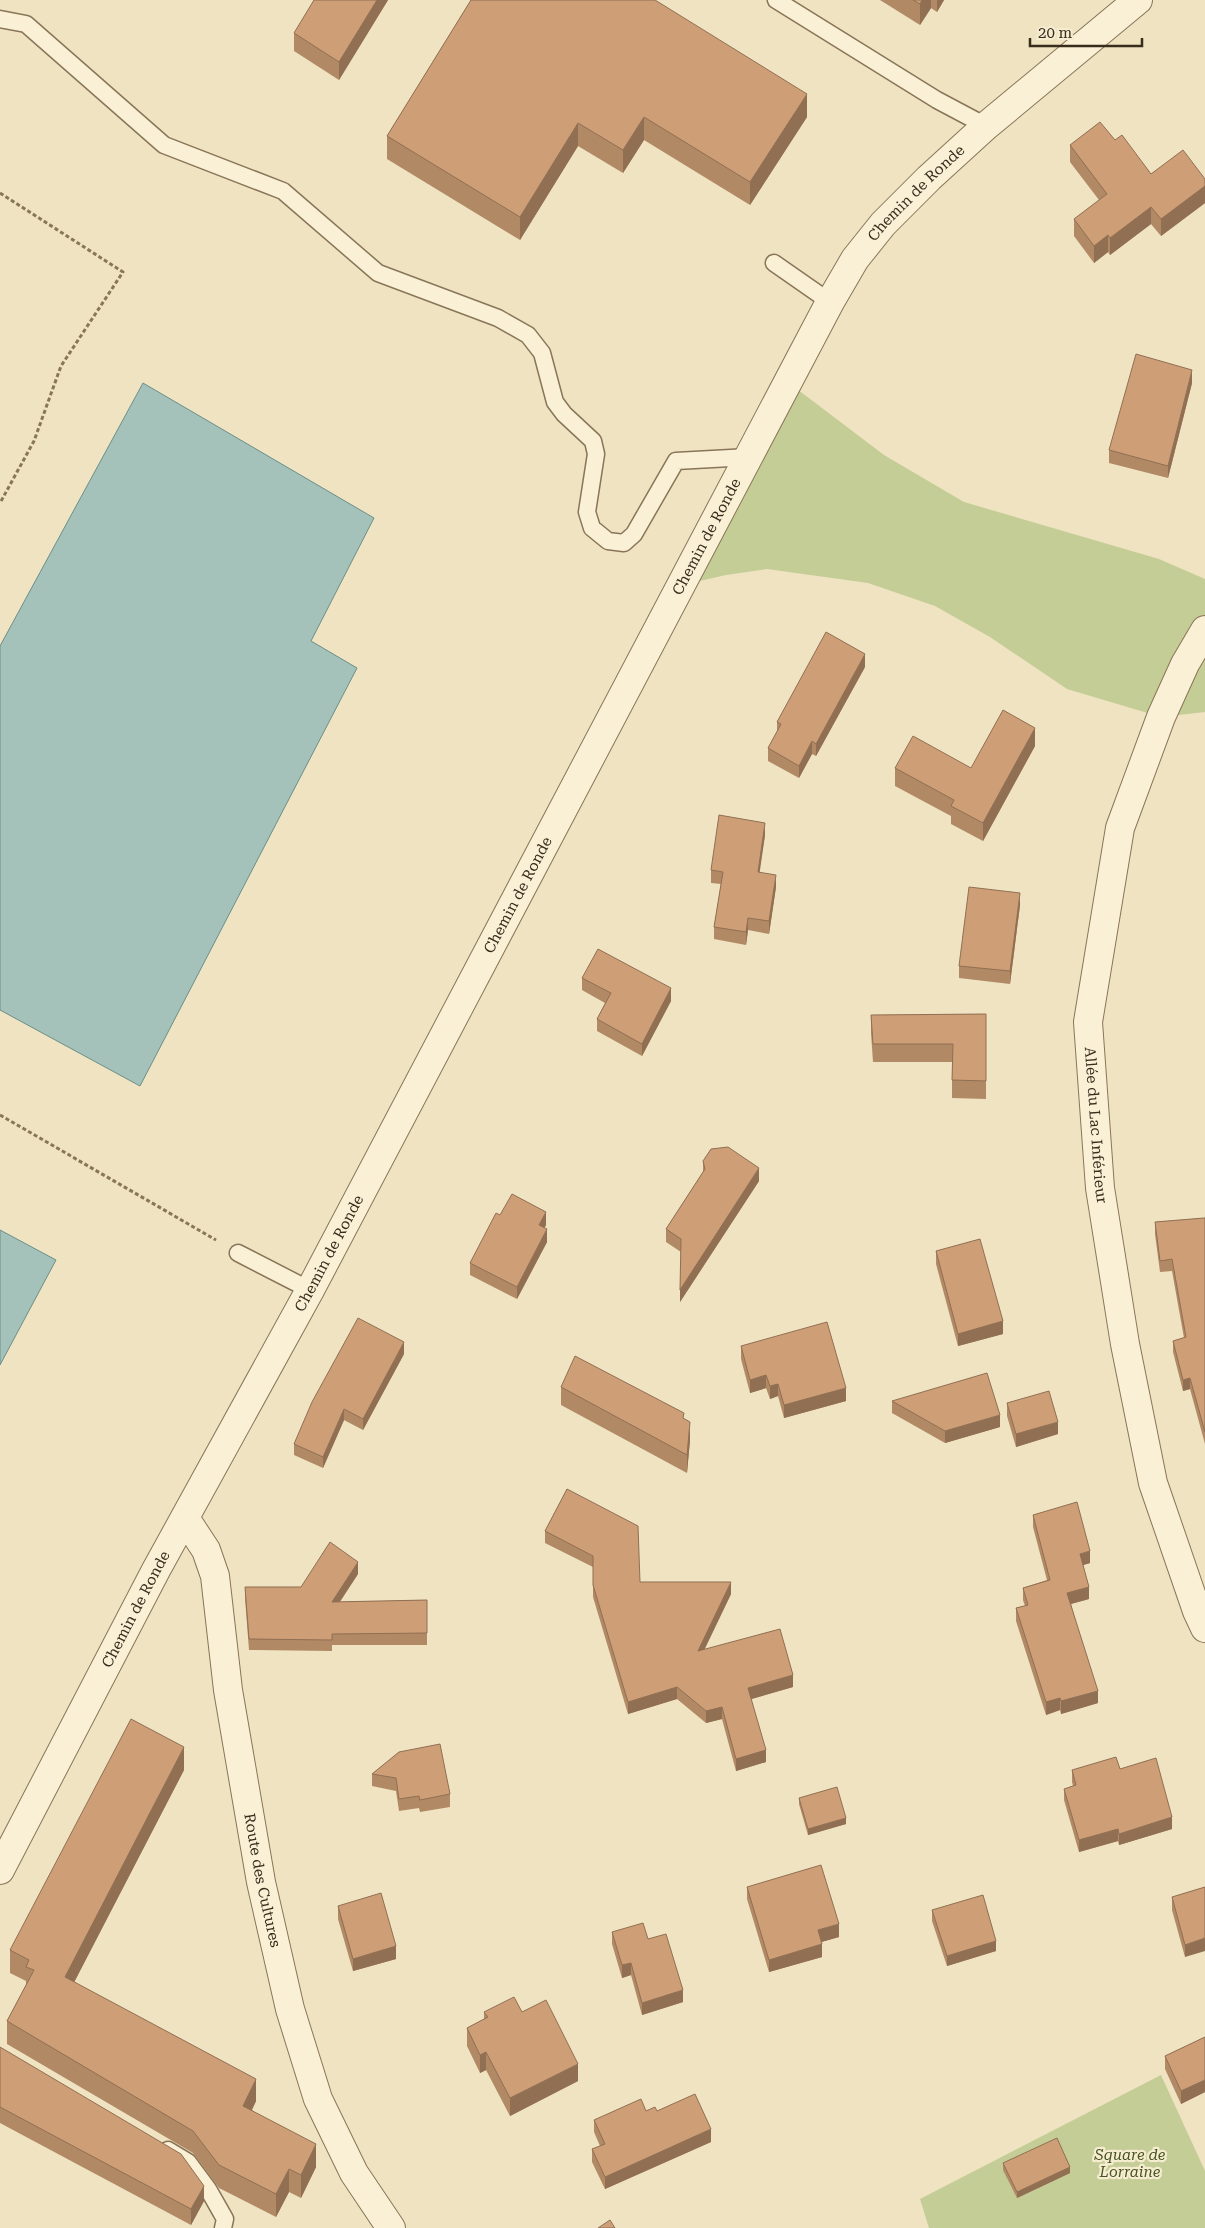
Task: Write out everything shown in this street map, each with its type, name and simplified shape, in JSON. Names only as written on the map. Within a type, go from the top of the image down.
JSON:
[{"type":"street","name":"Chemin de Ronde","points":[[0,1870],[156,1570],[310,1290],[830,302],[855,258],[883,224],[986,126],[1138,0]]},
{"type":"street","name":"Allée du Lac Inférieur","points":[[1205,630],[1185,664],[1161,717],[1120,828],[1088,1022],[1100,1188],[1125,1344],[1153,1483],[1197,1611],[1205,1628]]},
{"type":"street","name":"Route des Cultures","points":[[185,1518],[206,1550],[215,1576],[229,1700],[261,1882],[290,2009],[318,2099],[354,2173],[391,2228]]},
{"type":"lane","points":[[776,0],[937,100],[986,126]]},
{"type":"lane","points":[[0,19],[26,24],[164,145],[283,191],[378,273],[498,318],[528,335],[542,353],[555,402],[564,414],[593,441],[596,454],[587,512],[592,528],[608,541],[624,544],[634,534],[676,461],[750,457]]},
{"type":"lane","points":[[774,263],[830,302]]},
{"type":"lane","points":[[238,1254],[310,1290]]},
{"type":"lane","points":[[154,2142],[188,2162],[208,2189],[225,2219],[223,2228]]},
{"type":"path","points":[[0,193],[123,272],[60,366],[34,441],[0,503]]},
{"type":"path","points":[[0,1115],[238,1254]]},
{"type":"green space","points":[[789,383],[884,455],[964,502],[1159,559],[1205,579],[1205,712],[1161,717],[1067,689],[990,637],[935,606],[868,583],[767,569],[726,575],[682,585]]},
{"type":"green space","name":"Square de Lorraine","points":[[1161,2075],[1205,2171],[1205,2228],[929,2228],[920,2199]]},
{"type":"water","points":[[143,383],[374,518],[311,641],[357,668],[140,1086],[0,1010],[0,646]]},
{"type":"water","points":[[0,1230],[56,1260],[0,1365]]},
{"type":"building","points":[[314,0],[377,0],[339,62],[294,33]]},
{"type":"building","points":[[471,0],[655,0],[807,94],[750,182],[644,117],[623,150],[578,123],[520,217],[387,136]]},
{"type":"building","points":[[913,0],[922,0],[920,4]]},
{"type":"building","points":[[1100,122],[1115,140],[1122,135],[1151,174],[1183,150],[1205,179],[1205,186],[1161,219],[1151,207],[1110,238],[1108,235],[1094,246],[1074,219],[1107,194],[1070,145]]},
{"type":"building","points":[[1136,354],[1192,370],[1168,466],[1109,450]]},
{"type":"building","points":[[826,632],[865,654],[816,744],[812,741],[799,766],[768,748],[781,724],[777,722]]},
{"type":"building","points":[[1003,710],[1035,728],[983,823],[951,806],[954,800],[895,768],[913,736],[971,768]]},
{"type":"building","points":[[719,815],[765,823],[758,872],[776,875],[769,921],[748,918],[746,932],[714,927],[723,872],[711,870]]},
{"type":"building","points":[[969,887],[1020,893],[1010,971],[959,966]]},
{"type":"building","points":[[598,949],[671,988],[642,1044],[597,1019],[611,993],[582,978]]},
{"type":"building","points":[[986,1014],[986,1081],[952,1080],[953,1044],[873,1044],[871,1015]]},
{"type":"building","points":[[728,1147],[759,1168],[680,1290],[681,1239],[666,1229],[705,1169],[703,1161],[711,1149]]},
{"type":"building","points":[[512,1194],[546,1212],[539,1225],[547,1229],[517,1287],[470,1263],[496,1213],[500,1215]]},
{"type":"building","points":[[1205,1218],[1205,1432],[1190,1378],[1183,1380],[1173,1341],[1186,1337],[1172,1259],[1160,1261],[1155,1222]]},
{"type":"building","points":[[980,1239],[1003,1321],[958,1334],[936,1251]]},
{"type":"building","points":[[358,1318],[404,1342],[363,1419],[344,1409],[323,1457],[294,1444],[312,1402]]},
{"type":"building","points":[[827,1322],[846,1388],[784,1405],[778,1384],[770,1386],[766,1375],[750,1380],[741,1346]]},
{"type":"building","points":[[575,1356],[684,1413],[683,1418],[690,1422],[687,1455],[561,1387]]},
{"type":"building","points":[[987,1373],[1000,1415],[945,1431],[892,1401]]},
{"type":"building","points":[[1049,1391],[1058,1422],[1016,1434],[1007,1403]]},
{"type":"building","points":[[567,1489],[638,1526],[640,1582],[731,1582],[698,1651],[780,1629],[793,1675],[748,1688],[766,1750],[736,1759],[722,1707],[706,1711],[677,1687],[628,1702],[593,1585],[593,1556],[545,1531]]},
{"type":"building","points":[[1077,1502],[1090,1551],[1080,1554],[1089,1587],[1067,1593],[1098,1691],[1061,1701],[1060,1698],[1046,1702],[1016,1608],[1028,1605],[1023,1588],[1050,1580],[1033,1515]]},
{"type":"building","points":[[330,1542],[358,1562],[332,1602],[427,1600],[427,1633],[332,1634],[332,1640],[249,1639],[245,1587],[301,1587]]},
{"type":"building","points":[[131,1719],[184,1747],[65,1977],[256,2079],[243,2106],[316,2144],[301,2175],[289,2169],[276,2194],[219,2165],[193,2131],[7,2021],[34,1970],[26,1967],[29,1960],[10,1950]]},
{"type":"building","points":[[440,1744],[450,1794],[420,1800],[419,1796],[399,1799],[396,1778],[372,1774],[399,1752]]},
{"type":"building","points":[[1116,1757],[1120,1769],[1156,1758],[1172,1817],[1119,1834],[1118,1829],[1079,1840],[1064,1789],[1076,1785],[1072,1770]]},
{"type":"building","points":[[837,1787],[846,1818],[808,1829],[799,1798]]},
{"type":"building","points":[[821,1865],[839,1924],[818,1930],[822,1944],[769,1960],[747,1887]]},
{"type":"building","points":[[1205,1887],[1205,1938],[1185,1945],[1172,1897]]},
{"type":"building","points":[[381,1893],[396,1946],[353,1959],[338,1906]]},
{"type":"building","points":[[983,1895],[996,1941],[947,1956],[932,1910]]},
{"type":"building","points":[[643,1923],[648,1939],[666,1934],[683,1990],[642,2003],[631,1963],[622,1965],[612,1932]]},
{"type":"building","points":[[514,1997],[522,2012],[546,2000],[578,2064],[510,2098],[486,2052],[480,2055],[467,2028],[488,2017],[484,2012]]},
{"type":"building","points":[[1205,2037],[1205,2080],[1181,2091],[1165,2056]]},
{"type":"building","points":[[0,2047],[181,2154],[204,2186],[191,2209],[0,2107]]},
{"type":"building","points":[[695,2094],[711,2129],[605,2177],[592,2149],[605,2144],[594,2120],[641,2099],[646,2111],[655,2107],[657,2111]]},
{"type":"building","points":[[1057,2138],[1070,2167],[1017,2192],[1003,2163]]},
{"type":"building","points":[[610,2220],[615,2228],[598,2228]]}]
